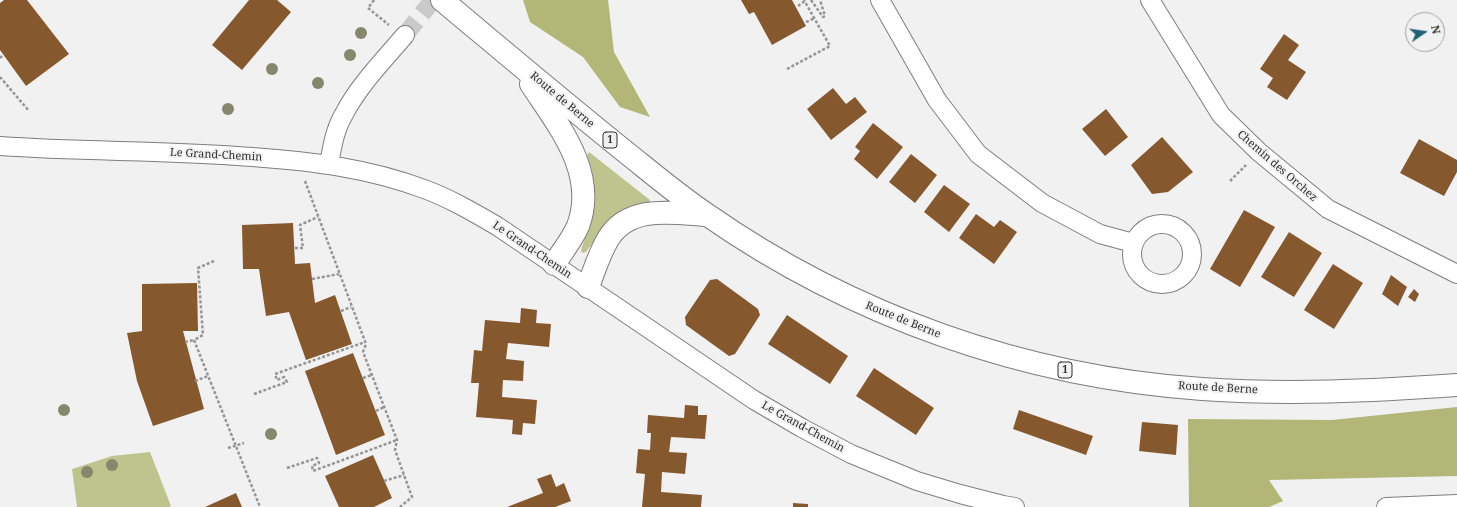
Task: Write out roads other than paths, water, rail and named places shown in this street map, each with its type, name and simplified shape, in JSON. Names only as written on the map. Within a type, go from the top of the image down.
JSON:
[{"type":"main road","name":"Route de Berne","points":[[442,0],[619,148],[707,215],[740,237],[811,278],[880,312],[923,329],[964,343],[1056,368],[1154,384],[1203,389],[1239,390],[1355,390],[1457,385]]},
{"type":"main road","points":[[516,62],[564,134],[576,157],[582,180],[583,199],[578,224],[573,237],[554,264]]},
{"type":"main road","points":[[588,287],[604,247],[616,229],[624,222],[641,215],[657,213],[707,215]]},
{"type":"street","points":[[880,0],[937,100],[978,154],[1042,203],[1100,234],[1133,243]]},
{"type":"street","name":"Chemin des Orchez","points":[[1150,0],[1221,115],[1259,152],[1328,209],[1457,274]]},
{"type":"street","points":[[329,164],[335,135],[343,114],[399,32]]},
{"type":"street","name":"Le Grand-Chemin","points":[[0,146],[44,149],[214,154],[287,159],[329,164],[394,179],[424,189],[454,202],[497,226],[754,400],[850,454],[917,481],[960,494],[1015,507]]},
{"type":"street","points":[[1386,507],[1457,504]]},
{"type":"tunnel","points":[[405,35],[433,0]]}]
